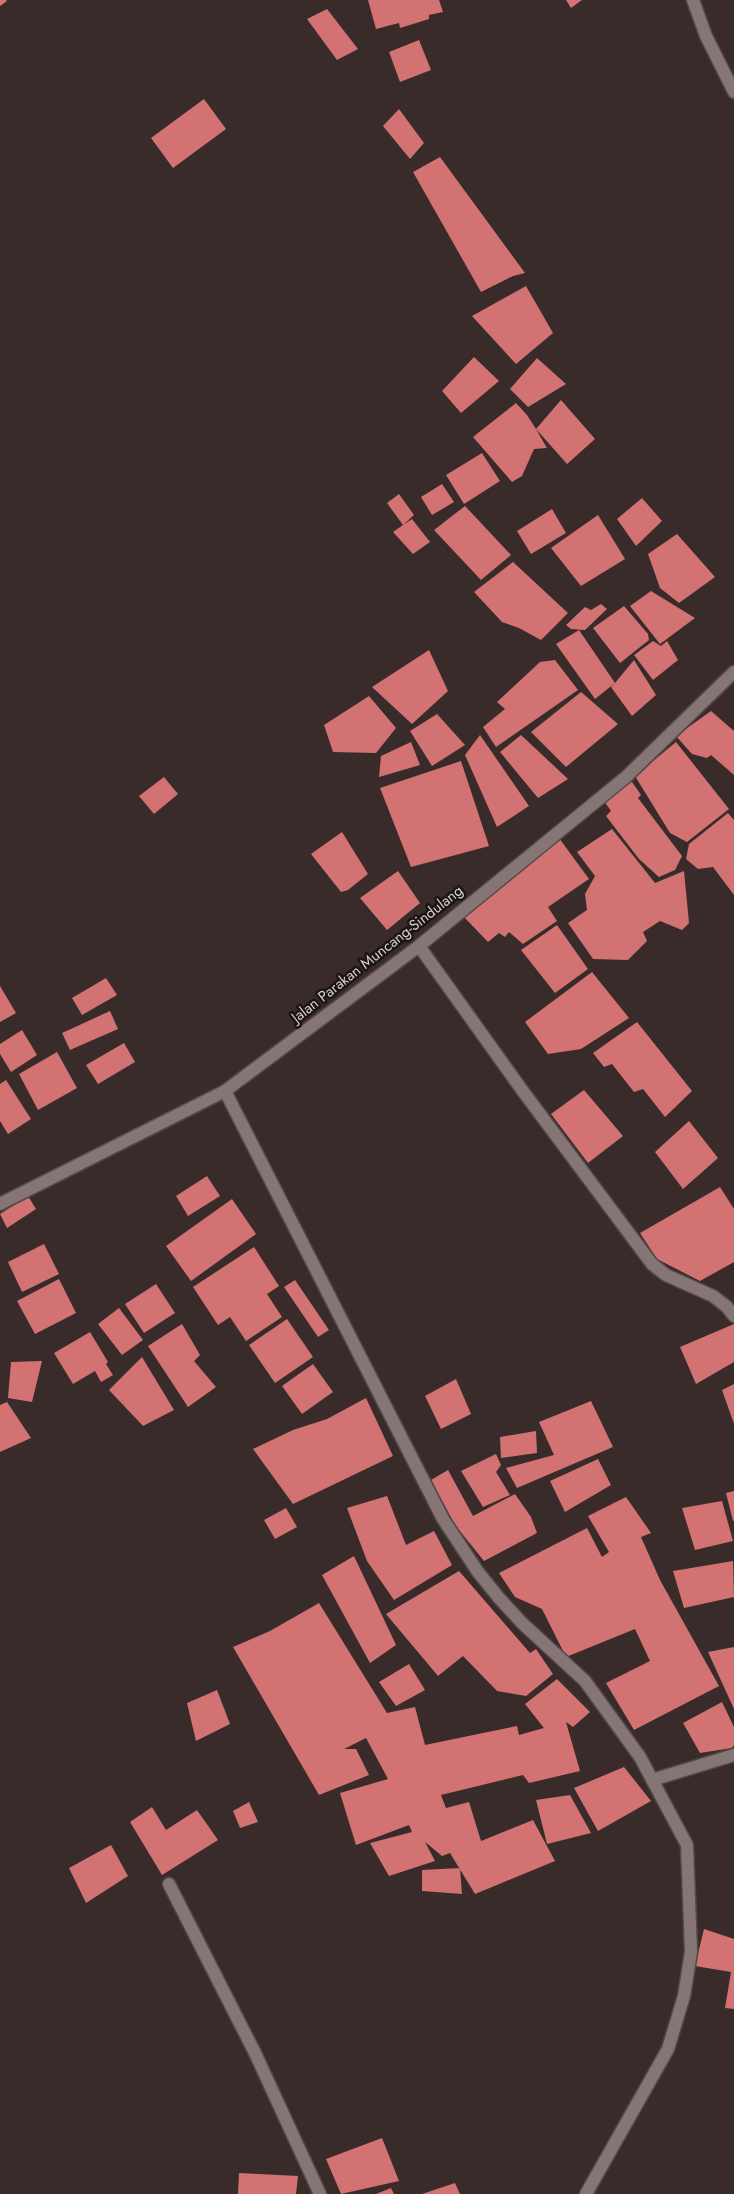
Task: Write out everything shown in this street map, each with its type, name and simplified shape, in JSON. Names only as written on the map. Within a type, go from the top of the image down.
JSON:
[{"type":"street","points":[[692,0],[706,36],[734,92]]},
{"type":"street","name":"Jalan Parakan Muncang-Sindulang","points":[[0,1204],[225,1091],[419,946],[626,776],[734,672]]},
{"type":"street","points":[[419,946],[522,1090],[652,1264],[666,1275],[714,1296],[734,1316]]},
{"type":"street","points":[[225,1091],[442,1519],[478,1572],[499,1598],[522,1623],[586,1681],[640,1757],[687,1845],[691,1952],[684,1996],[668,2048],[586,2194]]},
{"type":"street","points":[[652,1780],[734,1755]]},
{"type":"street","points":[[169,1884],[255,2053],[320,2194]]},
{"type":"building","points":[[0,0],[6,0],[7,1],[0,6]]},
{"type":"building","points":[[368,0],[439,0],[443,12],[429,15],[429,19],[400,28],[399,23],[376,29]]},
{"type":"building","points":[[566,0],[582,0],[571,8]]},
{"type":"building","points":[[327,9],[358,49],[337,60],[307,19]]},
{"type":"building","points":[[419,40],[431,70],[400,82],[389,52]]},
{"type":"building","points":[[204,99],[226,129],[173,168],[151,138]]},
{"type":"building","points":[[399,109],[424,143],[410,159],[383,126]]},
{"type":"building","points":[[440,157],[525,273],[513,276],[481,292],[413,172]]},
{"type":"building","points":[[526,286],[553,333],[516,364],[472,316]]},
{"type":"building","points":[[474,357],[499,381],[461,413],[442,391]]},
{"type":"building","points":[[537,358],[566,384],[528,407],[510,389]]},
{"type":"building","points":[[561,400],[595,439],[567,464],[536,429]]},
{"type":"building","points":[[516,403],[536,429],[547,448],[534,449],[522,476],[512,482],[473,437]]},
{"type":"building","points":[[482,453],[500,481],[464,504],[446,475]]},
{"type":"building","points":[[442,484],[454,502],[432,515],[421,497]]},
{"type":"building","points":[[399,494],[414,515],[403,525],[387,503]]},
{"type":"building","points":[[642,498],[662,521],[636,546],[617,519]]},
{"type":"building","points":[[465,506],[511,555],[481,580],[434,530]]},
{"type":"building","points":[[552,509],[566,533],[531,554],[517,531]]},
{"type":"building","points":[[598,515],[625,559],[581,586],[551,548]]},
{"type":"building","points":[[412,519],[430,542],[413,554],[393,532]]},
{"type":"building","points":[[677,534],[715,577],[679,603],[660,588],[648,554]]},
{"type":"building","points":[[513,562],[568,613],[541,640],[519,628],[502,622],[474,592]]},
{"type":"building","points":[[651,591],[695,618],[660,644],[630,606]]},
{"type":"building","points":[[601,604],[607,609],[585,630],[571,629],[566,625],[585,607],[591,610]]},
{"type":"building","points":[[624,606],[648,634],[649,640],[620,663],[593,628]]},
{"type":"building","points":[[579,630],[615,683],[595,699],[556,644]]},
{"type":"building","points":[[653,641],[661,646],[667,641],[678,660],[653,680],[634,655]]},
{"type":"building","points":[[429,650],[448,691],[412,724],[372,687]]},
{"type":"building","points":[[555,660],[578,690],[496,747],[483,727],[505,709],[497,702],[540,662]]},
{"type":"building","points":[[634,660],[656,695],[632,716],[611,687]]},
{"type":"building","points":[[581,692],[618,724],[566,767],[531,732]]},
{"type":"building","points":[[369,696],[396,728],[376,753],[333,752],[324,725]]},
{"type":"building","points":[[711,711],[734,731],[734,775],[711,755],[707,758],[692,754],[676,736]]},
{"type":"building","points":[[437,714],[465,745],[432,766],[410,731]]},
{"type":"building","points":[[480,735],[529,806],[497,827],[465,755]]},
{"type":"building","points":[[521,735],[568,779],[538,798],[500,752]]},
{"type":"building","points":[[411,742],[420,765],[379,777],[381,756]]},
{"type":"building","points":[[676,742],[729,809],[687,842],[670,833],[635,776]]},
{"type":"building","points":[[461,761],[489,846],[411,867],[380,788]]},
{"type":"building","points":[[164,777],[178,794],[154,814],[139,796]]},
{"type":"building","points":[[630,779],[641,795],[638,798],[682,856],[675,870],[659,877],[639,859],[606,816],[611,811],[604,801]]},
{"type":"building","points":[[728,813],[734,820],[734,895],[713,867],[698,869],[686,859],[689,844]]},
{"type":"building","points":[[612,829],[655,883],[684,871],[689,923],[682,930],[660,921],[643,932],[647,941],[628,960],[593,959],[568,923],[587,910],[585,894],[595,876],[577,852]]},
{"type":"building","points":[[342,832],[368,874],[348,890],[341,892],[311,854]]},
{"type":"building","points":[[559,838],[589,879],[548,907],[557,921],[523,944],[509,932],[505,937],[499,933],[488,942],[464,917]]},
{"type":"building","points":[[398,871],[420,903],[387,930],[360,898]]},
{"type":"building","points":[[557,925],[588,969],[555,993],[521,950]]},
{"type":"building","points":[[592,972],[629,1018],[581,1049],[548,1054],[525,1022]]},
{"type":"building","points":[[106,978],[117,995],[82,1015],[72,998]]},
{"type":"building","points":[[0,986],[16,1013],[0,1022]]},
{"type":"building","points":[[110,1011],[118,1029],[70,1050],[62,1033]]},
{"type":"building","points":[[637,1022],[692,1091],[665,1117],[643,1089],[634,1092],[612,1064],[604,1067],[593,1053]]},
{"type":"building","points":[[22,1030],[37,1055],[11,1072],[0,1054],[0,1044]]},
{"type":"building","points":[[124,1043],[135,1062],[98,1084],[86,1065]]},
{"type":"building","points":[[57,1052],[77,1088],[38,1110],[19,1074]]},
{"type":"building","points":[[6,1080],[31,1119],[8,1134],[0,1121],[0,1084]]},
{"type":"building","points":[[584,1090],[623,1136],[588,1163],[551,1114]]},
{"type":"building","points":[[689,1121],[718,1158],[683,1189],[655,1152]]},
{"type":"building","points":[[207,1176],[220,1196],[188,1216],[176,1196]]},
{"type":"building","points":[[720,1187],[734,1209],[734,1262],[700,1281],[657,1259],[640,1233]]},
{"type":"building","points":[[28,1196],[36,1209],[7,1228],[0,1214]]},
{"type":"building","points":[[232,1199],[256,1234],[191,1281],[166,1246]]},
{"type":"building","points":[[44,1244],[59,1274],[22,1292],[8,1262]]},
{"type":"building","points":[[254,1247],[279,1286],[267,1294],[282,1317],[246,1341],[230,1317],[218,1325],[193,1287]]},
{"type":"building","points":[[59,1279],[76,1313],[35,1334],[17,1301]]},
{"type":"building","points":[[295,1280],[329,1330],[318,1337],[284,1287]]},
{"type":"building","points":[[156,1284],[175,1313],[144,1333],[125,1304]]},
{"type":"building","points":[[119,1308],[143,1340],[122,1355],[98,1324]]},
{"type":"building","points":[[287,1319],[313,1357],[275,1383],[249,1345]]},
{"type":"building","points":[[182,1324],[200,1355],[194,1361],[216,1387],[188,1407],[148,1346]]},
{"type":"building","points":[[734,1324],[734,1362],[696,1384],[680,1347]]},
{"type":"building","points":[[90,1332],[108,1362],[106,1364],[113,1375],[101,1382],[95,1371],[73,1384],[54,1353]]},
{"type":"building","points":[[142,1357],[174,1410],[143,1426],[109,1390]]},
{"type":"building","points":[[42,1361],[32,1402],[8,1398],[11,1362]]},
{"type":"building","points":[[313,1364],[333,1392],[302,1414],[282,1386]]},
{"type":"building","points":[[456,1379],[471,1414],[441,1429],[425,1396]]},
{"type":"building","points":[[734,1384],[734,1424],[722,1390]]},
{"type":"building","points":[[366,1398],[393,1456],[293,1504],[253,1449],[293,1430],[327,1419]]},
{"type":"building","points":[[591,1401],[613,1447],[517,1488],[506,1468],[554,1455],[539,1422]]},
{"type":"building","points":[[7,1402],[31,1438],[0,1452],[0,1405]]},
{"type":"building","points":[[536,1431],[537,1453],[501,1458],[500,1437]]},
{"type":"building","points":[[496,1454],[501,1465],[496,1472],[510,1495],[483,1507],[461,1471]]},
{"type":"building","points":[[598,1459],[611,1485],[565,1512],[550,1481]]},
{"type":"building","points":[[448,1470],[473,1516],[515,1494],[531,1517],[537,1533],[484,1561],[455,1525],[431,1480]]},
{"type":"building","points":[[734,1491],[734,1521],[733,1521],[726,1493]]},
{"type":"building","points":[[387,1496],[406,1545],[434,1531],[452,1565],[394,1600],[367,1561],[347,1508]]},
{"type":"building","points":[[626,1497],[651,1533],[641,1537],[660,1580],[719,1686],[634,1730],[606,1683],[650,1661],[635,1629],[566,1657],[542,1609],[515,1597],[499,1573],[587,1528],[602,1557],[609,1552],[588,1516]]},
{"type":"building","points":[[722,1501],[733,1541],[695,1550],[682,1508]]},
{"type":"building","points":[[286,1508],[297,1527],[275,1539],[264,1520]]},
{"type":"building","points":[[354,1556],[396,1645],[370,1663],[322,1575]]},
{"type":"building","points":[[733,1561],[734,1597],[684,1608],[673,1571]]},
{"type":"building","points":[[459,1571],[530,1653],[536,1649],[553,1674],[526,1696],[497,1691],[463,1656],[438,1676],[386,1614]]},
{"type":"building","points":[[319,1603],[387,1713],[415,1707],[425,1745],[517,1726],[519,1735],[544,1728],[525,1704],[557,1679],[590,1712],[573,1727],[566,1722],[580,1771],[529,1783],[523,1775],[441,1795],[446,1808],[469,1802],[481,1841],[533,1820],[555,1861],[475,1894],[450,1853],[442,1856],[425,1842],[435,1861],[389,1876],[370,1843],[412,1832],[409,1825],[356,1845],[340,1793],[388,1779],[366,1738],[344,1749],[356,1749],[369,1775],[319,1795],[233,1647],[270,1631]]},
{"type":"building","points":[[734,1647],[734,1709],[708,1652]]},
{"type":"building","points":[[409,1664],[425,1690],[396,1706],[379,1682]]},
{"type":"building","points":[[217,1690],[230,1724],[196,1741],[187,1703]]},
{"type":"building","points":[[722,1702],[734,1727],[734,1745],[732,1748],[700,1753],[683,1723]]},
{"type":"building","points":[[624,1767],[651,1801],[598,1831],[574,1788]]},
{"type":"building","points":[[570,1795],[591,1833],[547,1844],[536,1800]]},
{"type":"building","points":[[249,1802],[258,1822],[240,1828],[233,1811]]},
{"type":"building","points":[[152,1807],[166,1830],[197,1810],[218,1840],[162,1875],[130,1822]]},
{"type":"building","points":[[111,1845],[128,1876],[86,1903],[69,1868]]},
{"type":"building","points":[[460,1868],[462,1894],[422,1891],[422,1870]]},
{"type":"building","points":[[704,1929],[734,1939],[734,2009],[725,2008],[731,1972],[695,1966]]},
{"type":"building","points":[[382,2138],[399,2181],[341,2194],[326,2159]]},
{"type":"building","points":[[239,2173],[298,2176],[296,2194],[238,2194]]},
{"type":"building","points":[[455,2183],[460,2194],[422,2194]]},
{"type":"building","points":[[391,2188],[394,2194],[376,2194]]}]
